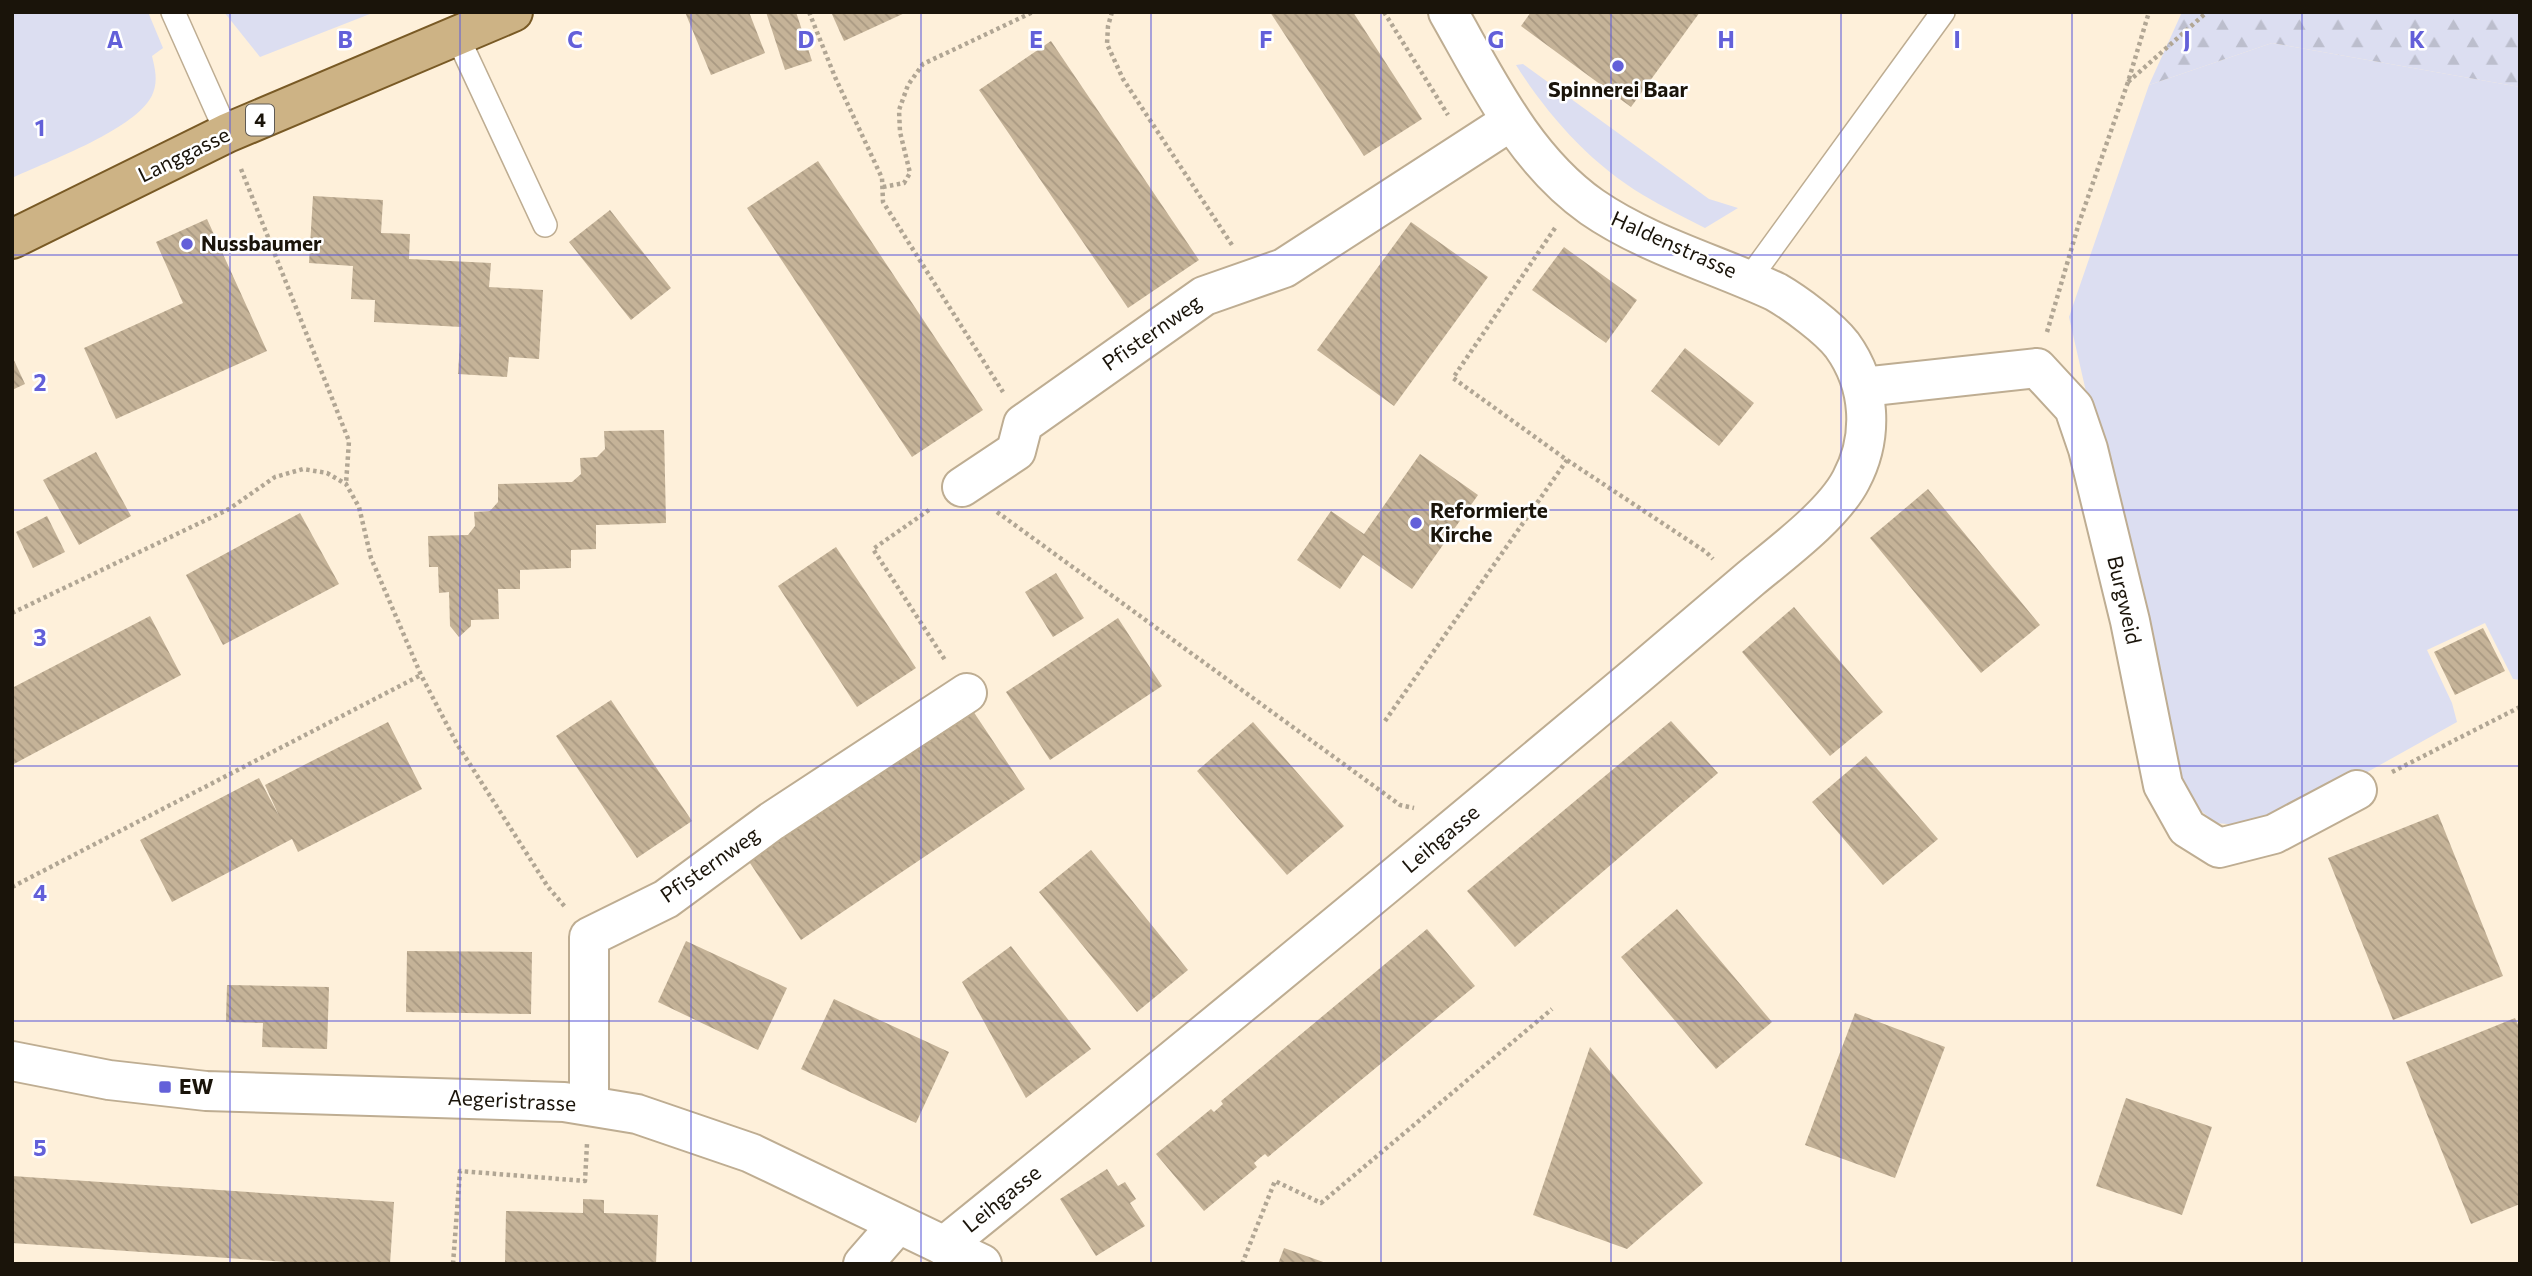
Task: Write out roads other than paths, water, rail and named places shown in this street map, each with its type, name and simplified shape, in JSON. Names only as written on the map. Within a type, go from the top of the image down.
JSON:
[{"type":"main road","name":"Langgasse","points":[[12,239],[227,133],[513,12]]},
{"type":"street","name":"Haldenstrasse","points":[[1448,12],[1524,141],[1577,195],[1628,228],[1749,279],[1795,303],[1841,345],[1863,387]]},
{"type":"street","name":"Pfisternweg","points":[[962,487],[1016,451],[1023,424],[1204,296],[1284,268],[1511,121]]},
{"type":"street","name":"Burgweid","points":[[1863,387],[2036,368],[2074,408],[2088,449],[2130,621],[2163,785],[2187,828],[2219,848],[2274,834],[2357,790]]},
{"type":"street","name":"Leihgasse","points":[[944,1246],[1448,833],[1819,519],[1850,482],[1867,432],[1863,387]]},
{"type":"street","name":"Pfisternweg","points":[[589,1105],[589,937],[666,899],[772,821],[967,693]]},
{"type":"street","name":"Aegeristrasse","points":[[12,1061],[109,1080],[206,1091],[564,1102],[638,1114],[751,1153],[982,1264]]},
{"type":"street","points":[[863,1264],[897,1224]]},
{"type":"lane","points":[[173,12],[227,133]]},
{"type":"lane","name":"Haldenstrasse","points":[[1749,279],[1943,12]]},
{"type":"lane","points":[[457,36],[545,225]]},
{"type":"place","name":"Spinnerei Baar","points":[[1618,66]]},
{"type":"place","name":"Nussbaumer","points":[[187,244]]},
{"type":"place","name":"Reformierte Kirche","points":[[1416,523]]},
{"type":"place","name":"EW","points":[[165,1087]]}]
